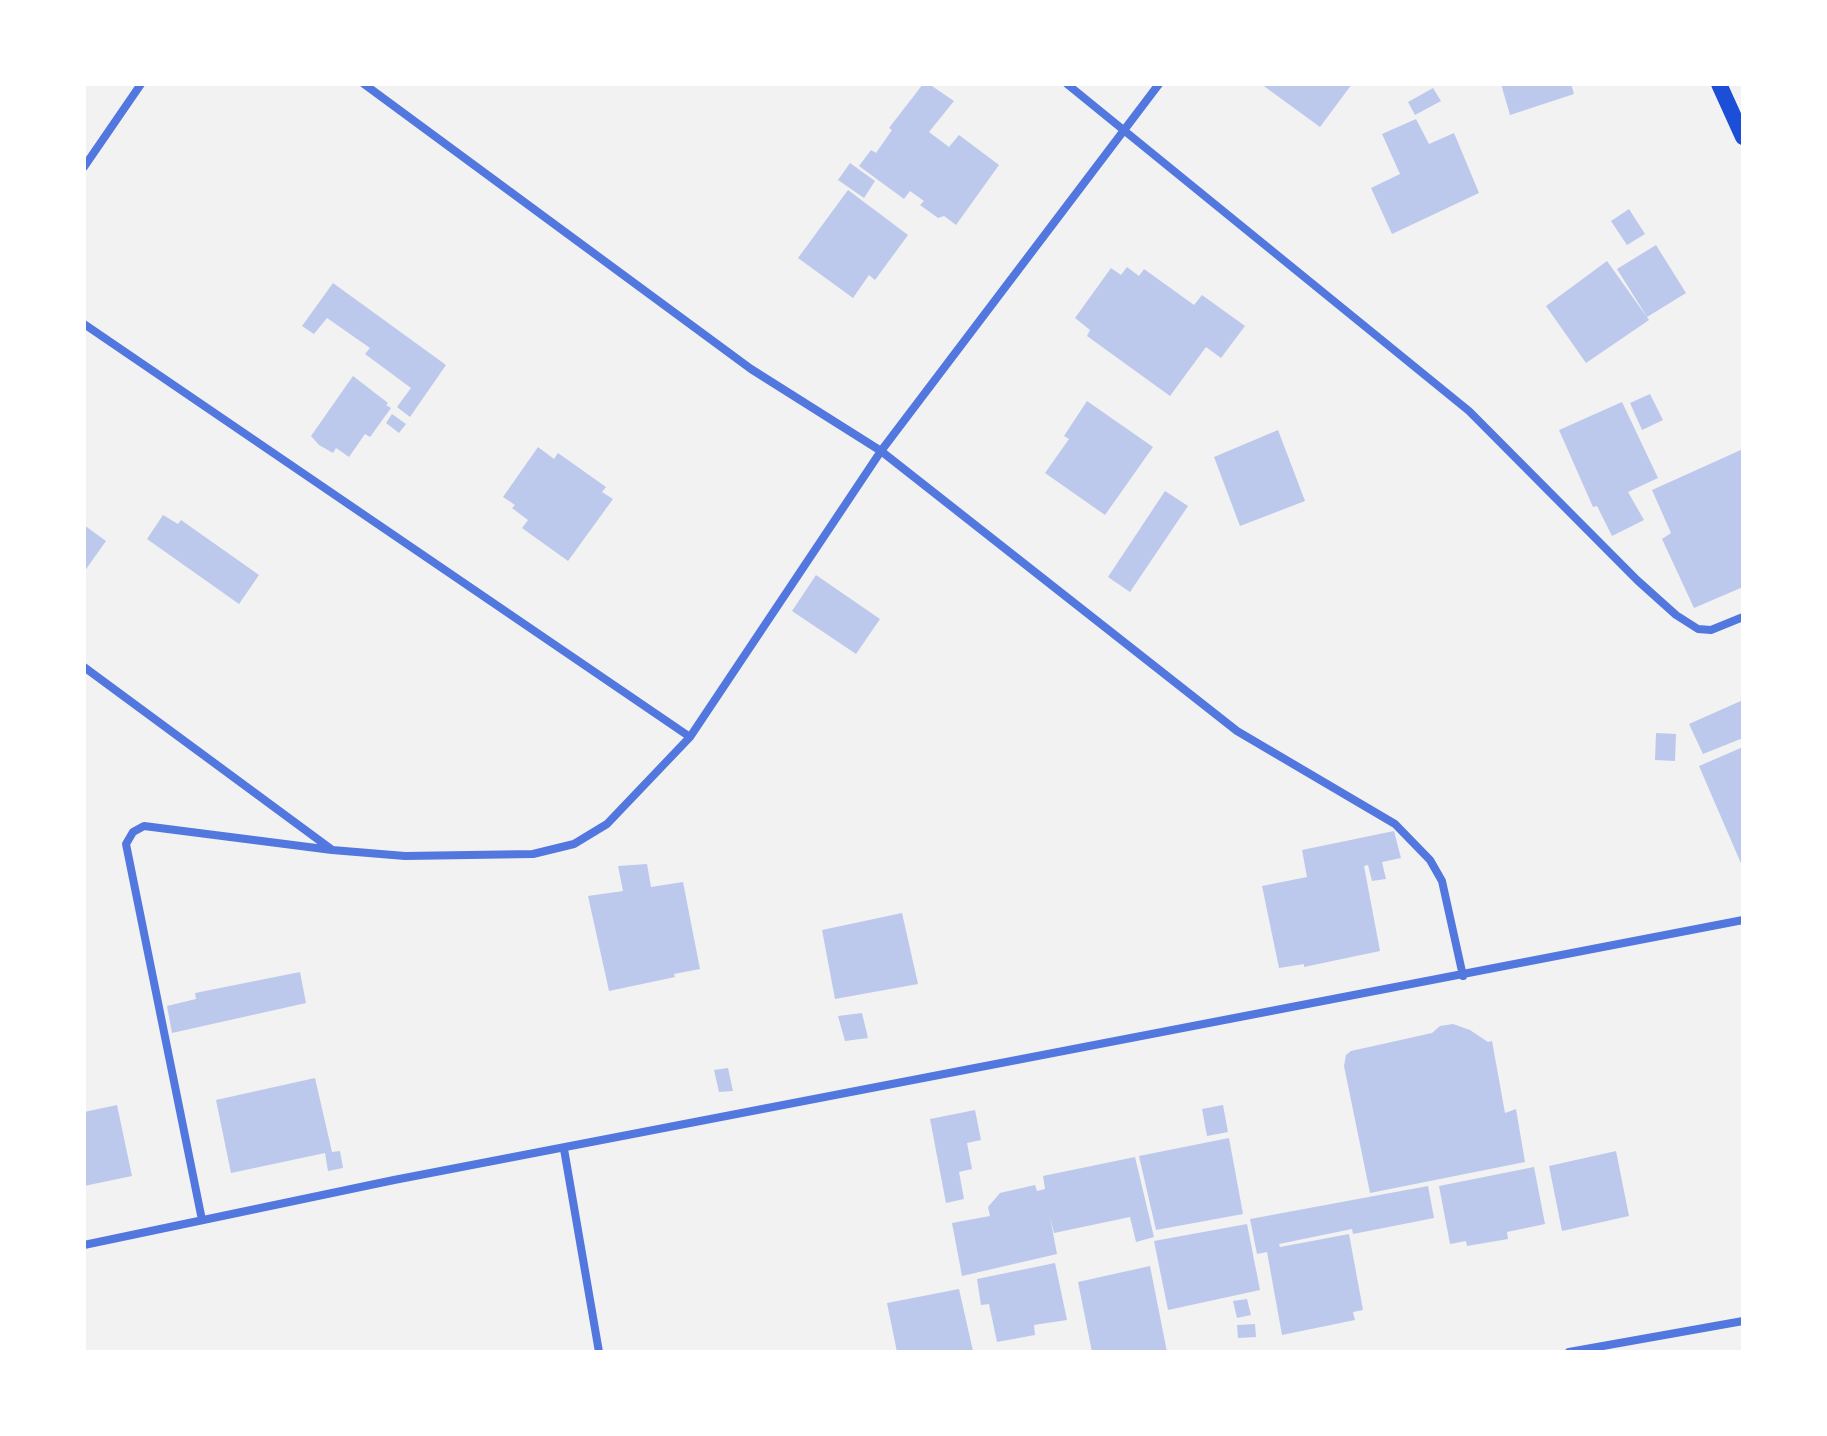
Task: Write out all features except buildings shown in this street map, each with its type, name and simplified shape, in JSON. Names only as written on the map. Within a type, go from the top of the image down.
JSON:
[{"type":"main road","points":[[1719,84],[1743,137]]},
{"type":"street","points":[[84,167],[141,84]]},
{"type":"street","points":[[364,84],[751,369],[881,451],[1237,731],[1395,824],[1424,853],[1442,881],[1463,976]]},
{"type":"street","points":[[1067,84],[1469,411],[1637,580],[1676,615],[1698,629],[1711,630],[1743,617]]},
{"type":"street","points":[[202,1220],[126,844],[133,832],[144,826],[405,856],[533,854],[574,844],[607,824],[690,737],[881,451],[1159,84]]},
{"type":"street","points":[[84,324],[690,737]]},
{"type":"street","points":[[84,667],[332,850]]},
{"type":"street","points":[[84,1245],[394,1180],[1743,920]]},
{"type":"street","points":[[564,1149],[599,1352]]},
{"type":"street","points":[[1569,1352],[1743,1321]]}]
